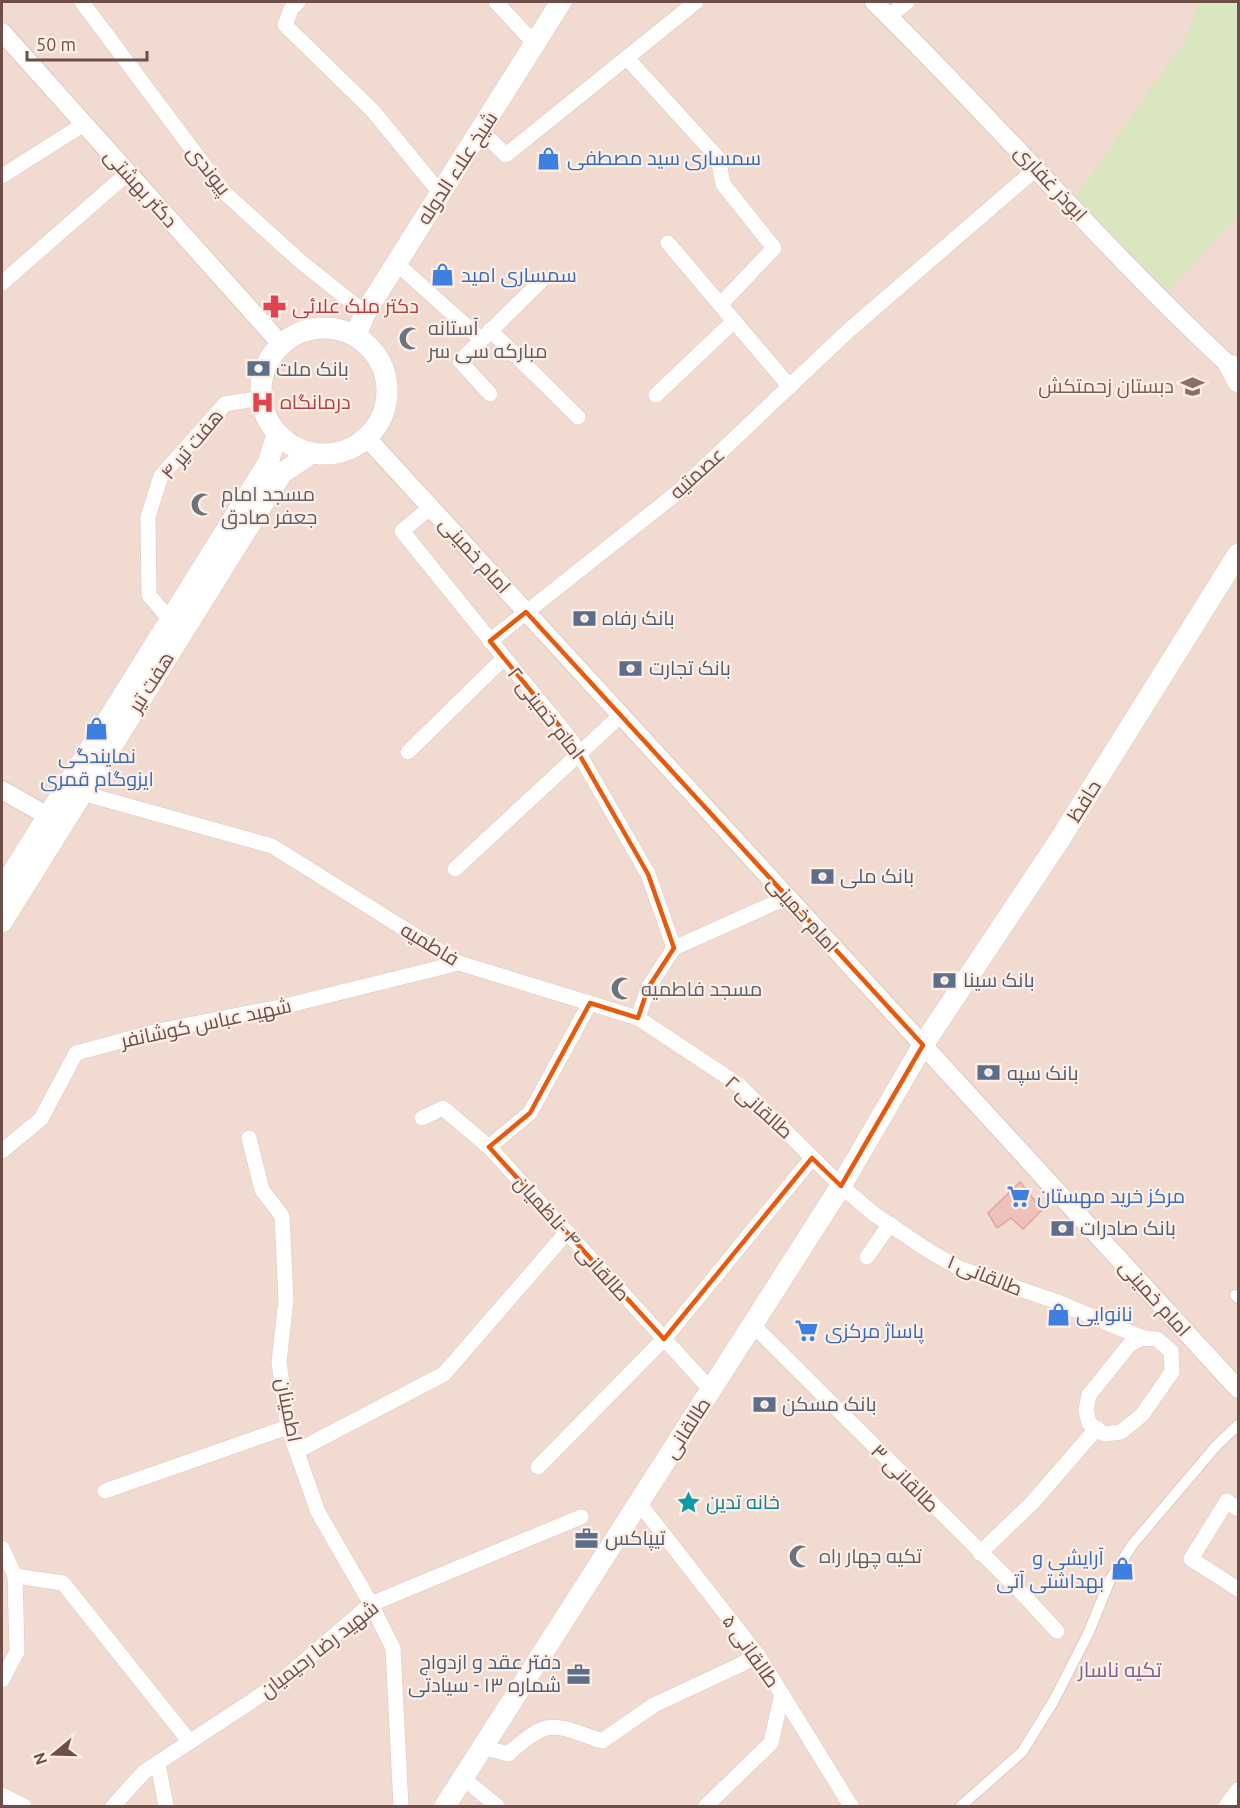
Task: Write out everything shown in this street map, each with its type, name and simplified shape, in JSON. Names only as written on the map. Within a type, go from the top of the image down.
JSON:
[{"type":"main road","name":"شیخ علاء الدوله","points":[[356,335],[364,313],[561,2]]},
{"type":"main road","points":[[317,327],[337,328],[356,335],[371,348],[382,364],[387,384],[387,404],[380,422],[367,438],[351,449],[332,454],[312,453],[293,446],[278,434],[266,417],[261,398],[262,378],[269,359],[281,344],[298,333],[317,327]]},
{"type":"main road","name":"هفت تیر","points":[[2,922],[55,820],[170,620],[268,463],[278,434]]},
{"type":"main road","name":"هفت تیر","points":[[2,890],[55,820],[82,793],[282,472],[312,453]]},
{"type":"main road","name":"حافظ","points":[[923,1045],[1062,836],[1239,554]]},
{"type":"main road","name":"طالقانی","points":[[445,1806],[841,1186],[923,1045]]},
{"type":"street","name":"پیوندی","points":[[82,2],[225,193],[300,261],[364,313]]},
{"type":"street","points":[[298,2],[291,9],[285,25],[374,111],[441,194]]},
{"type":"street","points":[[496,2],[535,44]]},
{"type":"street","points":[[481,131],[506,155],[696,2]]},
{"type":"street","name":"ابوذر غفاری","points":[[874,2],[981,114],[1037,168],[1170,311],[1235,372]]},
{"type":"street","points":[[889,16],[907,2]]},
{"type":"street","name":"دکتر بهشتی","points":[[2,32],[281,344]]},
{"type":"street","points":[[627,58],[718,158],[723,184],[774,248],[721,304]]},
{"type":"street","points":[[2,176],[84,123]]},
{"type":"street","name":"عصمتیه","points":[[490,641],[678,492],[848,331],[1037,168]]},
{"type":"street","points":[[2,283],[128,173]]},
{"type":"street","points":[[668,243],[790,387]]},
{"type":"street","points":[[396,263],[485,334],[578,417]]},
{"type":"street","points":[[490,394],[460,361],[543,279]]},
{"type":"street","points":[[656,395],[734,321]]},
{"type":"street","name":"هفت تیر ۴","points":[[170,620],[149,595],[148,518],[161,476],[225,404],[261,398]]},
{"type":"street","name":"امام خمینی","points":[[367,438],[1239,1389]]},
{"type":"street","name":"امام خمینی ۲","points":[[431,507],[402,531],[503,659],[571,740],[648,874],[674,948]]},
{"type":"street","points":[[408,752],[503,659]]},
{"type":"street","points":[[455,869],[621,715]]},
{"type":"street","points":[[2,790],[55,820]]},
{"type":"street","name":"فاطمیه","points":[[82,793],[272,846],[459,963],[638,1018]]},
{"type":"street","points":[[638,1018],[648,988],[674,948],[788,897]]},
{"type":"street","name":"شهید عباس کوشانفر","points":[[2,1151],[41,1119],[76,1053],[158,1031],[285,1006],[459,963]]},
{"type":"street","points":[[489,1148],[530,1113],[590,1003]]},
{"type":"street","name":"طالقانی ۲","points":[[638,1018],[739,1085],[841,1186]]},
{"type":"street","name":"طالقانی ۴ -ناظمیان","points":[[422,1118],[443,1108],[489,1148],[711,1390]]},
{"type":"street","name":"اطمینان","points":[[249,1138],[262,1191],[282,1216],[286,1249],[286,1300],[279,1362],[288,1427],[318,1512],[371,1604],[393,1648],[401,1806]]},
{"type":"street","points":[[538,1467],[664,1339],[812,1158]]},
{"type":"street","name":"طالقانی ۱","points":[[841,1186],[890,1224],[959,1268],[1055,1301],[1143,1338],[1157,1339],[1171,1351],[1172,1372],[1142,1416],[1121,1432],[1104,1434],[1097,1428]]},
{"type":"street","points":[[867,1257],[890,1224]]},
{"type":"street","points":[[297,1451],[444,1374],[567,1232]]},
{"type":"street","name":"طالقانی ۳","points":[[753,1325],[1019,1590],[1057,1631]]},
{"type":"street","points":[[980,1553],[1033,1502],[1097,1428],[1089,1423],[1086,1410],[1089,1395],[1130,1344],[1143,1338]]},
{"type":"street","points":[[961,1806],[1022,1752],[1053,1702],[1088,1634],[1110,1580],[1132,1545],[1216,1446],[1239,1425]]},
{"type":"street","points":[[105,1491],[288,1427]]},
{"type":"street","points":[[1239,1509],[1227,1501],[1191,1559],[1239,1589]]},
{"type":"street","name":"طالقانی ۵","points":[[639,1503],[757,1654],[851,1806]]},
{"type":"street","name":"شهید رضا رحیمیان","points":[[113,1806],[144,1772],[279,1683],[371,1604],[581,1518]]},
{"type":"street","points":[[2,1548],[15,1576],[17,1652],[2,1680]]},
{"type":"street","points":[[15,1576],[63,1583],[190,1742]]},
{"type":"street","points":[[483,1747],[508,1754],[531,1734],[554,1725],[602,1741],[654,1705],[742,1664],[757,1654]]},
{"type":"street","points":[[706,1806],[771,1743],[782,1694]]},
{"type":"street","points":[[158,1764],[166,1806]]},
{"type":"street","points":[[463,1778],[497,1806]]},
{"type":"street","points":[[1226,1806],[1239,1790]]},
{"type":"street","points":[[2,1796],[24,1806]]},
{"type":"highlighted area","points":[[526,612],[923,1045],[841,1186],[812,1158],[664,1339],[489,1147],[530,1113],[590,1003],[638,1018],[648,988],[674,948],[648,874],[571,740],[490,641]]},
{"type":"shaded area","points":[[2,2],[1238,2],[1238,1806],[2,1806]]},
{"type":"green space","points":[[1200,2],[1238,2],[1238,215],[1168,292],[1076,197],[1186,38]]},
{"type":"building","name":"مرکز خرید مهستان","points":[[1020,1182],[1042,1210],[1023,1229],[1011,1218],[997,1228],[988,1213]]},
{"type":"place","name":"سمساری سید مصطفی","points":[[549,158]]},
{"type":"place","name":"سمساری امید","points":[[443,275]]},
{"type":"place","name":"دکتر ملک علائی","points":[[274,306]]},
{"type":"place","name":"آستانه مبارکه سی سر","points":[[410,339]]},
{"type":"place","name":"بانک ملت","points":[[258,369]]},
{"type":"place","name":"دبستان زحمتکش","points":[[1192,386]]},
{"type":"place","name":"درمانگاه","points":[[262,402]]},
{"type":"place","name":"مسجد امام جعفر صادق","points":[[203,505]]},
{"type":"place","name":"بانک رفاه","points":[[584,618]]},
{"type":"place","name":"بانک تجارت","points":[[631,668]]},
{"type":"place","name":"نمایندگی ایزوگام قمری","points":[[97,729]]},
{"type":"place","name":"بانک ملی","points":[[822,876]]},
{"type":"place","name":"بانک سینا","points":[[945,980]]},
{"type":"place","name":"مسجد فاطمیه","points":[[623,989]]},
{"type":"place","name":"بانک سپه","points":[[989,1073]]},
{"type":"place","name":"مرکز خرید مهستان","points":[[1019,1196]]},
{"type":"place","name":"بانک صادرات","points":[[1062,1228]]},
{"type":"place","name":"نانوایی","points":[[1058,1314]]},
{"type":"place","name":"پاساژ مرکزی","points":[[807,1331]]},
{"type":"place","name":"بانک مسکن","points":[[764,1404]]},
{"type":"place","name":"خانه تدین","points":[[688,1502]]},
{"type":"place","name":"تیپاکس","points":[[587,1538]]},
{"type":"place","name":"تکیه چهار راه","points":[[801,1556]]},
{"type":"place","name":"آرایشی و بهداشتی آتی","points":[[1122,1569]]},
{"type":"place","name":"دفتر عقد و ازدواج شماره ۱۳ - سیادتی","points":[[579,1674]]},
{"type":"district","name":"تکیه ناسار","points":[[1120,1670]]}]
